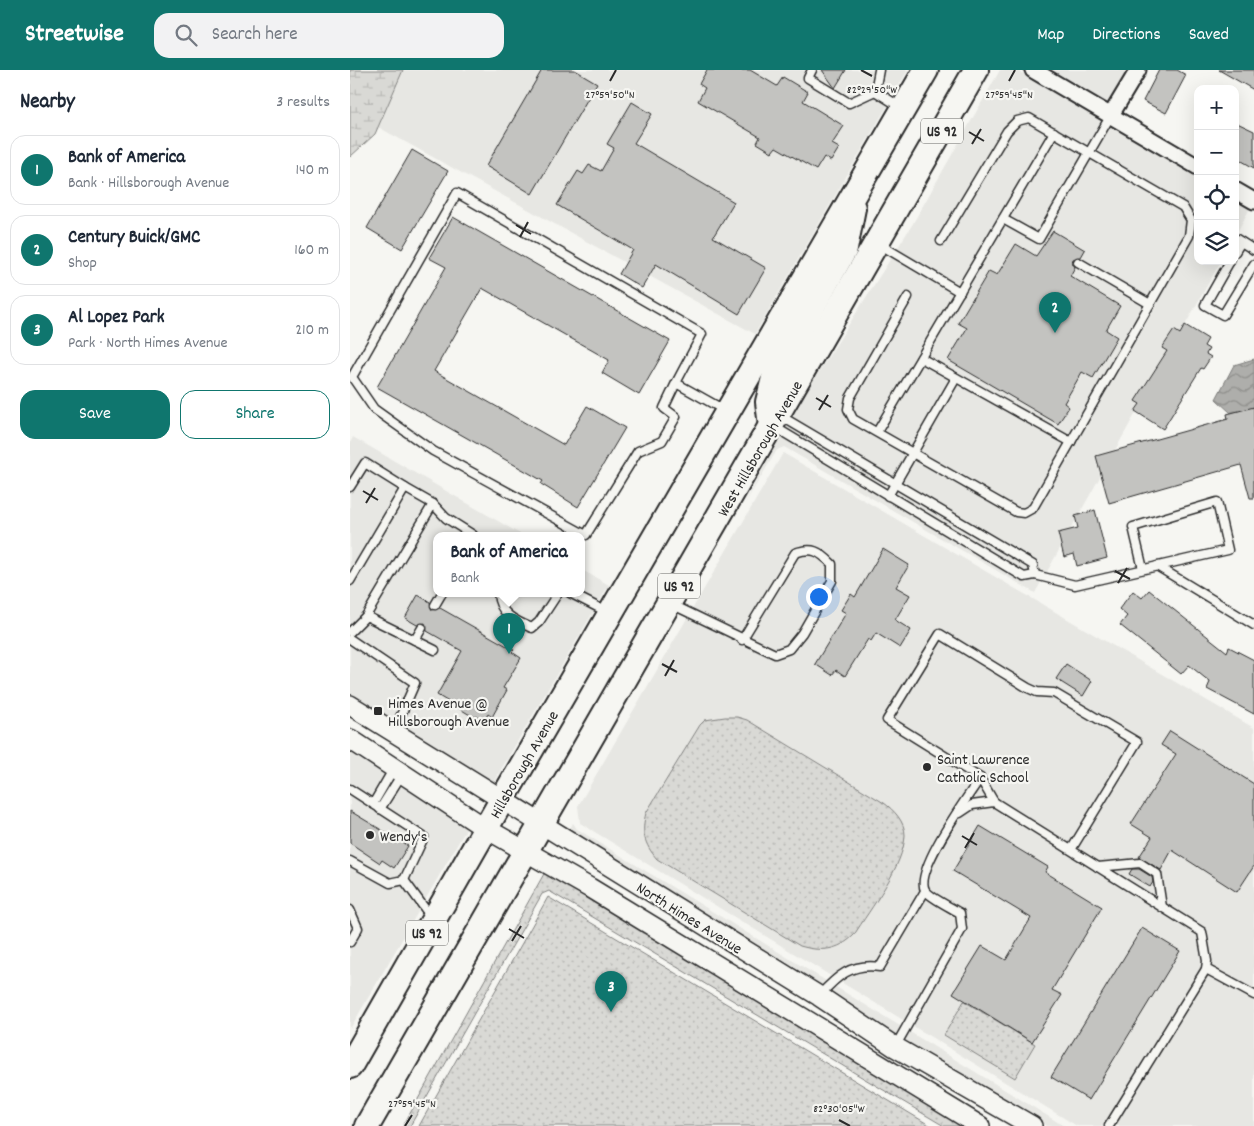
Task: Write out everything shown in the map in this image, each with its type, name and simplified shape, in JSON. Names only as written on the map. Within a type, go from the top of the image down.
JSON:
[{"type":"main road","name":"US 92","points":[[728,412],[926,70]]},
{"type":"main road","name":"West Hillsborough Avenue","points":[[541,825],[976,70]]},
{"type":"main road","points":[[775,420],[768,402],[775,374],[845,249],[856,192]]},
{"type":"main road","name":"Hillsborough Avenue","points":[[350,1066],[502,800],[728,412]]},
{"type":"main road","name":"US 92","points":[[366,1126],[541,825]]},
{"type":"street","points":[[1033,70],[1194,165]]},
{"type":"street","points":[[1111,115],[1138,70]]},
{"type":"street","points":[[1239,192],[1254,201]]},
{"type":"street","name":"North Himes Avenue","points":[[350,705],[819,996],[895,1047],[1032,1126]]},
{"type":"street","name":"North Himes Avenue","points":[[350,739],[525,852],[590,888],[980,1126]]},
{"type":"street","points":[[803,1018],[819,996]]},
{"type":"street","points":[[883,1067],[895,1047]]},
{"type":"lane","points":[[812,70],[808,78],[850,103],[875,91]]},
{"type":"lane","points":[[875,91],[879,70]]},
{"type":"lane","points":[[875,91],[904,109]]},
{"type":"lane","points":[[1002,219],[1042,241],[1089,152],[1111,115]]},
{"type":"lane","points":[[908,297],[850,398],[848,408],[853,419],[1016,512],[1024,513],[1033,508],[1189,236],[1191,220],[1183,207],[1029,118],[1017,121],[1007,131],[941,241]]},
{"type":"lane","points":[[877,432],[1054,132]]},
{"type":"lane","points":[[581,532],[433,451],[374,409],[352,377],[458,193],[702,334],[664,408],[676,417],[662,441],[638,451],[585,534]]},
{"type":"lane","points":[[1239,241],[1254,250]]},
{"type":"lane","points":[[877,243],[960,292]]},
{"type":"lane","points":[[1078,262],[1150,304]]},
{"type":"lane","points":[[1228,265],[1205,305],[1223,315],[1254,264]]},
{"type":"lane","points":[[921,358],[1071,442]]},
{"type":"lane","points":[[888,496],[956,378]]},
{"type":"lane","points":[[676,383],[728,412]]},
{"type":"lane","points":[[775,420],[895,483],[1033,565],[1035,575]]},
{"type":"lane","points":[[775,420],[888,496],[1024,577],[1035,575],[1075,585],[1228,550],[1217,502],[1133,527],[1143,569]]},
{"type":"lane","points":[[350,487],[365,463],[433,504],[446,518],[468,532]]},
{"type":"lane","points":[[350,581],[406,488]]},
{"type":"lane","points":[[350,632],[366,616],[433,504]]},
{"type":"lane","points":[[669,603],[742,640],[775,654],[789,649],[802,633],[832,581],[832,564],[821,553],[807,549],[795,553],[742,640]]},
{"type":"lane","points":[[1157,566],[1254,625]]},
{"type":"lane","points":[[435,605],[440,597]]},
{"type":"lane","points":[[499,597],[504,613],[532,628],[539,622],[555,597]]},
{"type":"lane","points":[[578,597],[610,614]]},
{"type":"lane","points":[[366,616],[435,650]]},
{"type":"lane","points":[[415,640],[422,628]]},
{"type":"lane","points":[[1071,850],[1136,742],[1054,692],[1036,692],[1028,688],[940,634],[887,720],[980,778],[994,802],[1202,932],[1208,961],[1206,969],[1113,1125]]},
{"type":"lane","points":[[350,639],[415,683],[393,732]]},
{"type":"lane","points":[[377,806],[398,771]]},
{"type":"lane","points":[[895,1047],[962,929],[960,914],[925,891],[922,882],[928,863],[980,778]]},
{"type":"lane","points":[[350,789],[424,837],[404,880]]},
{"type":"lane","points":[[956,815],[972,804],[994,802]]},
{"type":"lane","points":[[350,861],[390,883],[404,880]]},
{"type":"lane","points":[[1098,867],[1140,863],[1157,874],[1162,907]]},
{"type":"lane","points":[[404,880],[434,920]]},
{"type":"lane","points":[[819,996],[841,975],[855,968],[865,965],[880,967],[925,891]]},
{"type":"lane","points":[[350,910],[358,928],[350,942]]},
{"type":"lane","points":[[1206,969],[1254,995]]},
{"type":"shaded area","points":[[403,70],[908,70],[755,334],[378,127]]},
{"type":"shaded area","points":[[1000,70],[1017,70],[1194,175],[1194,265],[1219,265],[1035,593],[784,447],[777,450],[744,505],[794,411],[912,225]]},
{"type":"shaded area","points":[[1048,70],[1128,70],[1108,104]]},
{"type":"shaded area","points":[[1239,201],[1250,208],[1239,229]]},
{"type":"shaded area","points":[[353,437],[517,532],[433,532],[433,597],[585,597],[585,572],[609,585],[492,785],[350,696],[350,443]]},
{"type":"shaded area","name":"Saint Lawrence Catholic School","points":[[783,453],[1254,728],[1254,1126],[1077,1126],[580,823],[578,806]]},
{"type":"shaded area","points":[[350,748],[468,826],[350,1029]]},
{"type":"shaded area","points":[[573,823],[577,829],[1064,1126],[1047,1126],[899,1040],[568,832]]},
{"type":"green space","points":[[350,70],[403,70],[375,134],[350,157]]},
{"type":"green space","points":[[737,717],[747,720],[884,803],[892,809],[901,821],[905,835],[899,860],[893,873],[854,935],[842,944],[829,949],[800,946],[657,859],[646,843],[644,826],[646,813],[700,725],[705,720]]},
{"type":"green space","points":[[545,872],[586,895],[965,1126],[944,1126],[549,891],[542,894],[410,1126],[403,1126]]},
{"type":"green space","points":[[548,897],[931,1126],[419,1126]]},
{"type":"green space","points":[[964,1001],[1035,1044],[1015,1078],[944,1035]]},
{"type":"water","points":[[1254,359],[1254,407],[1242,416],[1232,414],[1216,399],[1234,365]]},
{"type":"building","points":[[542,70],[575,70],[597,83],[532,194],[486,166]]},
{"type":"building","points":[[707,70],[750,70],[777,86],[783,77],[808,92],[803,101],[844,126],[832,144],[839,148],[831,161],[824,157],[816,170],[776,147],[772,152],[757,143],[760,137],[698,101],[705,88],[699,84]]},
{"type":"building","points":[[822,70],[846,70],[835,88]]},
{"type":"building","points":[[1159,70],[1177,70],[1186,75],[1166,113],[1143,101]]},
{"type":"building","points":[[1219,70],[1254,70],[1254,90]]},
{"type":"building","points":[[632,102],[652,114],[634,143],[734,202],[713,237],[766,268],[739,314],[656,264],[642,288],[619,274],[633,250],[557,205],[578,171],[583,174],[589,165],[601,171],[614,148],[607,144]]},
{"type":"building","points":[[1239,124],[1254,131],[1254,168],[1239,159]]},
{"type":"building","points":[[412,150],[448,171],[402,249],[367,228]]},
{"type":"building","points":[[453,217],[670,341],[639,395],[602,373],[609,360],[482,288],[434,371],[564,445],[587,406],[625,428],[578,507],[541,484],[543,481],[377,387],[446,267],[429,258]]},
{"type":"building","points":[[1053,231],[1085,250],[1081,257],[1073,259],[1072,262],[1075,267],[1070,276],[1120,306],[1106,330],[1117,337],[1093,378],[1082,372],[1064,403],[1069,407],[1058,424],[948,360],[967,328],[958,323],[989,271],[997,275],[1016,244],[1036,256]]},
{"type":"building","points":[[1185,325],[1208,339],[1204,346],[1209,349],[1206,354],[1211,357],[1203,369],[1201,368],[1163,429],[1135,411],[1140,404],[1135,401],[1167,351],[1162,348],[1174,330],[1180,334]]},
{"type":"building","points":[[1254,407],[1254,498],[1250,498],[1241,465],[1109,503],[1096,456],[1228,419],[1227,414]]},
{"type":"building","points":[[1095,510],[1107,558],[1077,566],[1074,554],[1064,557],[1058,533],[1078,528],[1075,516]]},
{"type":"building","points":[[883,549],[909,565],[896,587],[910,595],[895,620],[911,630],[900,648],[876,633],[871,641],[868,639],[845,676],[836,670],[832,675],[815,664],[846,613],[841,610],[851,594],[855,597]]},
{"type":"building","points":[[1149,590],[1227,652],[1229,647],[1254,660],[1254,714],[1207,689],[1210,682],[1189,665],[1181,674],[1120,625],[1127,616],[1119,609],[1133,591],[1142,598]]},
{"type":"building","points":[[418,595],[430,602],[432,610],[440,608],[514,650],[512,652],[521,658],[503,688],[507,690],[492,717],[488,714],[484,721],[476,716],[475,718],[437,695],[462,651],[427,631],[425,623],[417,625],[405,618]]},
{"type":"building","points":[[1066,664],[1092,681],[1083,696],[1056,679]]},
{"type":"building","points":[[1170,731],[1254,784],[1254,866],[1237,892],[1172,850],[1161,870],[1139,857],[1152,837],[1131,824],[1176,754],[1161,745]]},
{"type":"building","name":"Wendy's","points":[[350,811],[408,846],[394,868],[382,860],[380,863],[350,843]]},
{"type":"building","points":[[980,826],[1048,867],[1045,872],[1102,907],[1052,990],[1062,995],[1032,1042],[953,993],[982,946],[1006,960],[1031,918],[953,871]]},
{"type":"building","points":[[1132,869],[1139,869],[1152,877],[1153,882],[1150,887],[1129,874]]},
{"type":"building","points":[[1142,928],[1180,951],[1089,1100],[1051,1077]]},
{"type":"place","name":"Century Buick/GMC","points":[[1055,333]]},
{"type":"place","name":"Bank of America","points":[[509,654]]},
{"type":"place","name":"Himes Avenue @ Hillsborough Avenue","points":[[378,711]]},
{"type":"place","name":"Saint Lawrence Catholic School","points":[[927,767]]},
{"type":"place","name":"Wendy's","points":[[370,835]]},
{"type":"place","name":"Al Lopez Park","points":[[611,1012]]}]
